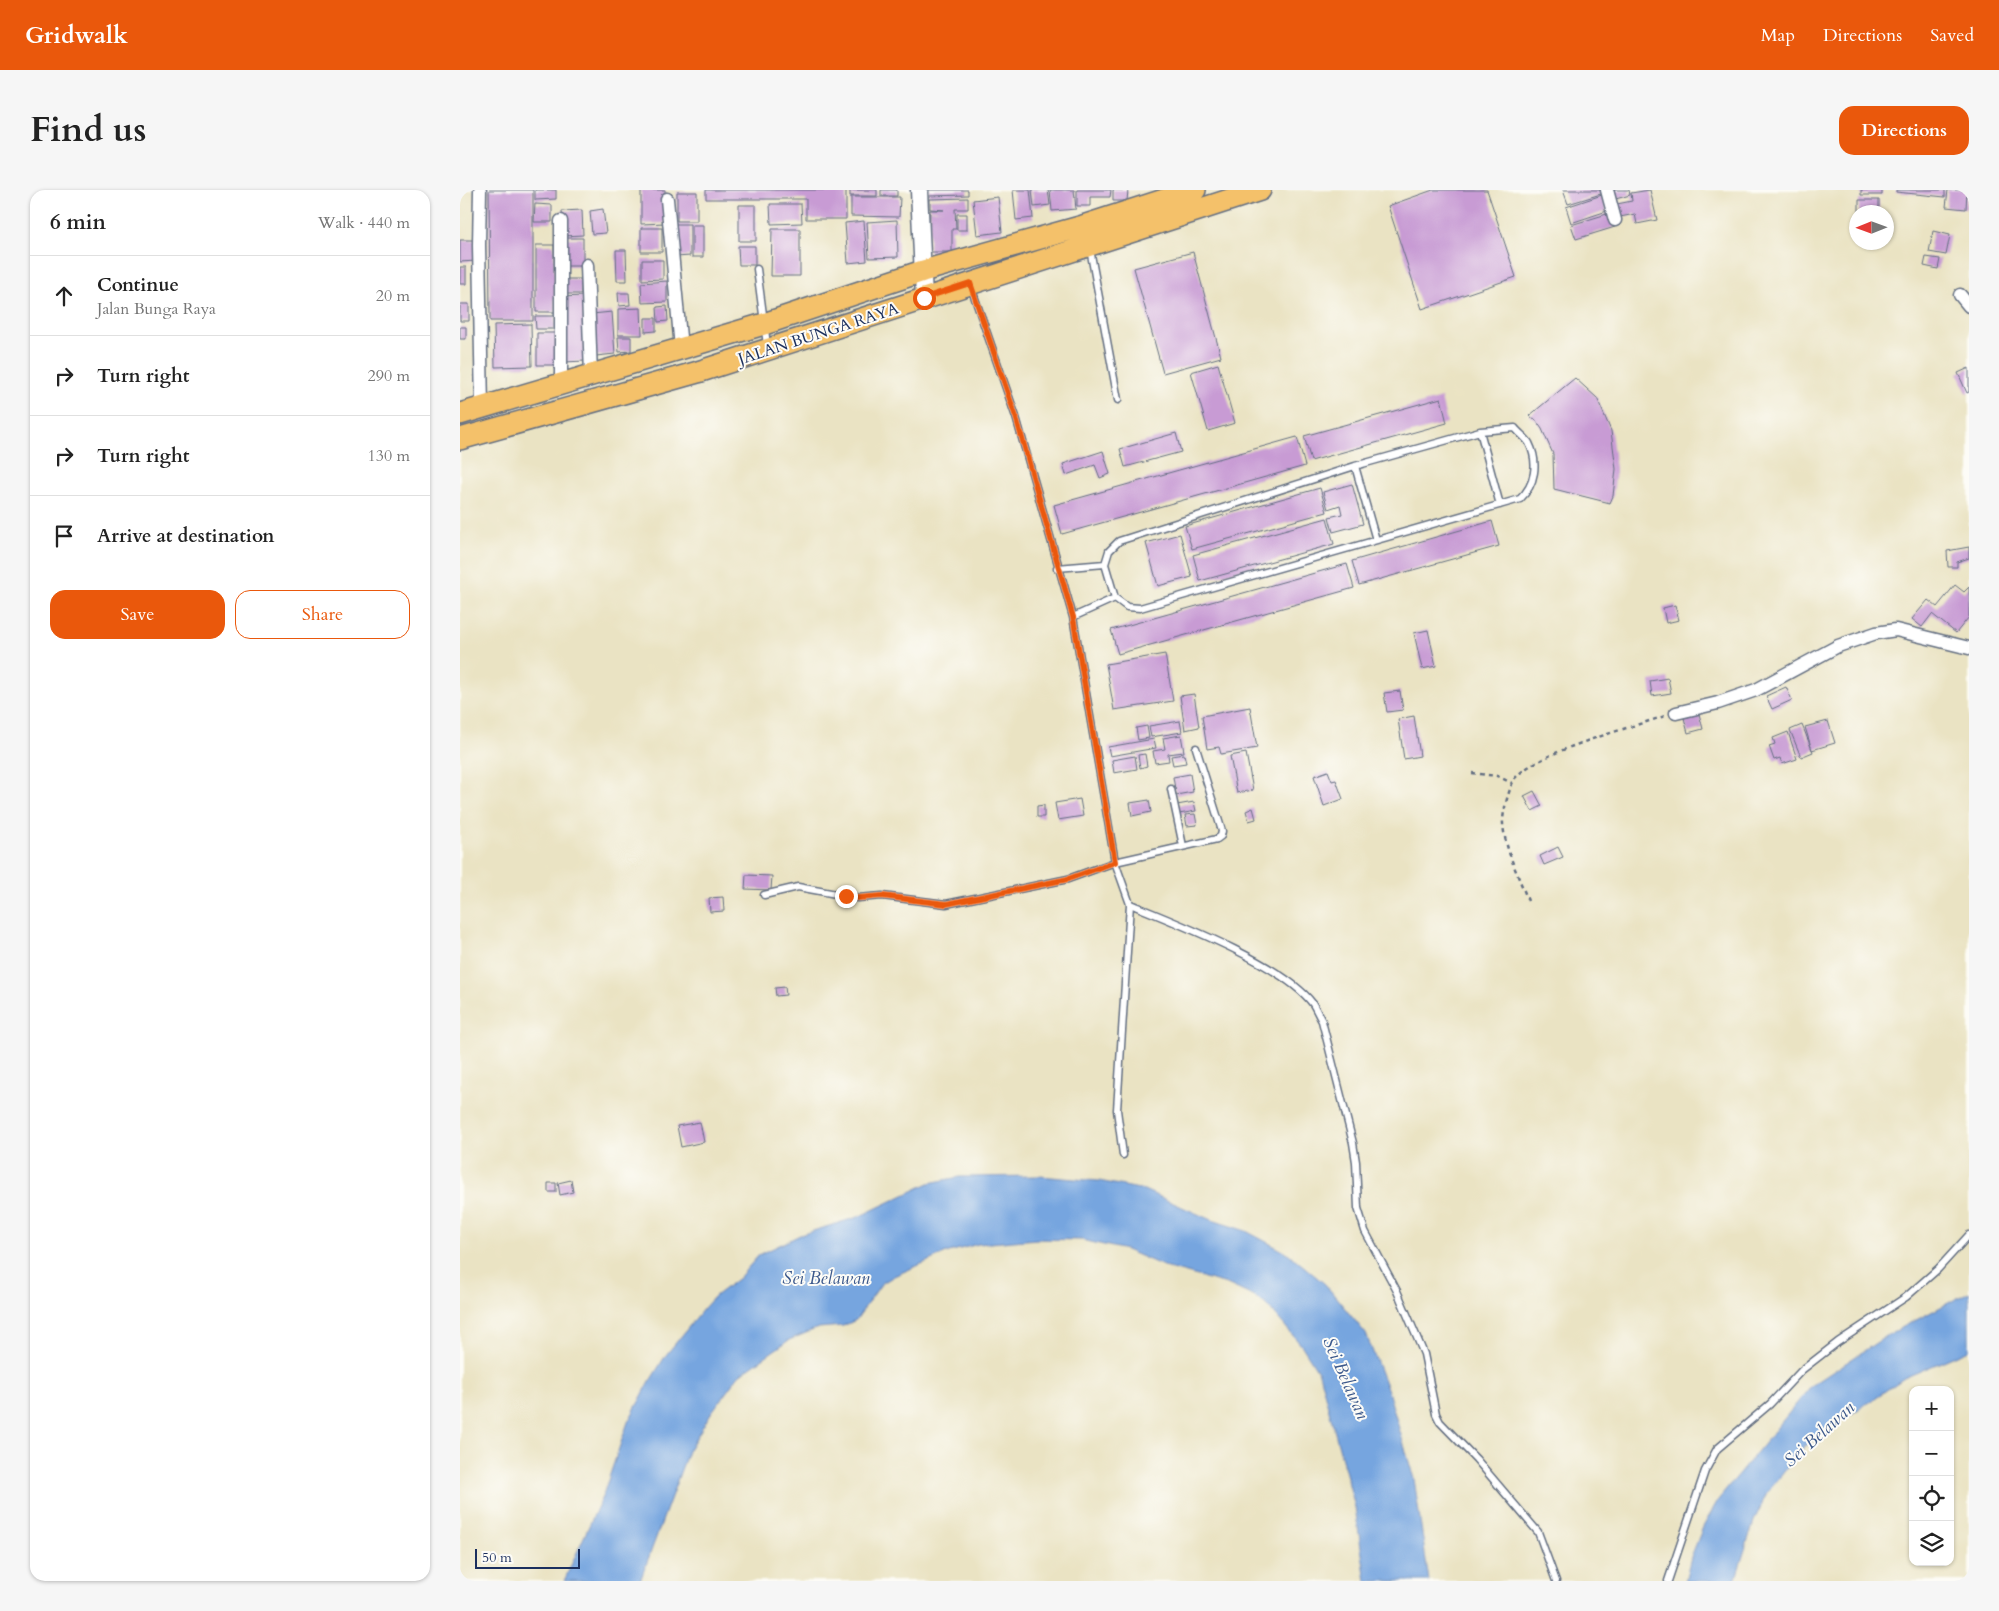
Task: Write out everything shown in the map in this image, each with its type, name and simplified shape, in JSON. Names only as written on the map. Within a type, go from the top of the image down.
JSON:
[{"type":"main road","name":"JALAN BUNGA RAYA","points":[[460,439],[586,405],[767,350],[970,283],[1086,235],[1158,199],[1196,190]]},
{"type":"main road","name":"JALAN BUNGA RAYA","points":[[460,414],[764,324],[924,271],[1086,235],[1260,190]]},
{"type":"street","points":[[480,190],[479,245],[482,409]]},
{"type":"street","points":[[919,190],[924,298]]},
{"type":"street","points":[[1607,190],[1615,220]]},
{"type":"street","points":[[667,198],[681,348]]},
{"type":"street","points":[[561,221],[561,384]]},
{"type":"street","points":[[587,265],[591,375]]},
{"type":"street","points":[[1960,295],[1969,306]]},
{"type":"street","points":[[1676,713],[1718,703],[1756,690],[1838,646],[1876,633],[1896,630],[1969,648]]},
{"type":"lane","points":[[1086,235],[1118,400]]},
{"type":"lane","points":[[757,269],[767,350]]},
{"type":"lane","points":[[970,283],[1016,417],[1057,568],[1073,617],[1115,862],[1130,904],[1117,1110],[1123,1155]]},
{"type":"lane","points":[[1515,428],[1529,443],[1535,465],[1534,478],[1530,490],[1520,499],[1140,608],[1127,607],[1115,598],[1105,564],[1109,551],[1119,541],[1355,466],[1480,431],[1515,428]]},
{"type":"lane","points":[[1480,431],[1500,505]]},
{"type":"lane","points":[[1355,466],[1376,540]]},
{"type":"lane","points":[[1057,568],[1105,564]]},
{"type":"lane","points":[[1073,617],[1115,598]]},
{"type":"lane","points":[[764,894],[798,886],[858,898],[882,896],[946,904],[1068,879],[1115,862],[1217,839],[1221,836],[1222,831],[1196,748]]},
{"type":"lane","points":[[1171,789],[1182,846]]},
{"type":"lane","points":[[1130,904],[1182,925],[1258,964],[1284,979],[1312,1003],[1322,1021],[1353,1143],[1356,1162],[1358,1208],[1366,1231],[1397,1291],[1424,1354],[1436,1414],[1440,1422],[1476,1459],[1538,1532],[1556,1581]]},
{"type":"lane","points":[[1668,1581],[1705,1471],[1717,1449],[1770,1404],[1802,1370],[1838,1342],[1906,1297],[1938,1269],[1969,1235]]},
{"type":"path","points":[[1528,901],[1505,836],[1503,822],[1512,783],[1518,775],[1538,762],[1574,746],[1676,713]]},
{"type":"path","points":[[1472,773],[1497,776],[1512,783]]},
{"type":"water","name":"Sei Belawan","points":[[1039,1176],[1099,1181],[1144,1190],[1209,1219],[1246,1231],[1289,1254],[1325,1284],[1366,1334],[1388,1391],[1414,1479],[1429,1581],[1366,1581],[1355,1507],[1319,1373],[1302,1346],[1267,1305],[1255,1297],[1227,1284],[1168,1268],[1126,1250],[1082,1240],[1037,1239],[978,1244],[949,1252],[894,1276],[881,1284],[856,1320],[843,1326],[818,1328],[789,1340],[739,1375],[711,1413],[688,1451],[640,1581],[564,1581],[603,1495],[628,1422],[650,1381],[666,1355],[704,1308],[715,1296],[739,1278],[759,1255],[800,1235],[858,1217],[929,1183],[959,1177]]},
{"type":"water","name":"Sei Belawan","points":[[1969,1292],[1969,1350],[1904,1378],[1805,1446],[1767,1493],[1754,1521],[1735,1581],[1685,1581],[1691,1557],[1703,1527],[1718,1500],[1811,1386],[1888,1335]]},
{"type":"building","points":[[489,190],[533,190],[533,321],[490,321]]},
{"type":"building","points":[[535,190],[556,190],[556,199],[535,200]]},
{"type":"building","points":[[641,190],[665,190],[665,223],[641,224]]},
{"type":"building","points":[[706,190],[846,190],[846,219],[806,219],[806,199],[706,199]]},
{"type":"building","points":[[850,190],[877,190],[877,196],[850,196]]},
{"type":"building","points":[[881,190],[897,190],[897,196],[881,196]]},
{"type":"building","points":[[929,190],[968,190],[968,195],[929,196]]},
{"type":"building","points":[[1013,190],[1030,190],[1033,218],[1016,220]]},
{"type":"building","points":[[1032,190],[1048,190],[1050,205],[1034,207]]},
{"type":"building","points":[[1050,190],[1074,190],[1076,209],[1052,211]]},
{"type":"building","points":[[1077,190],[1111,190],[1110,197],[1090,197],[1090,206],[1077,206]]},
{"type":"building","points":[[1113,190],[1128,190],[1127,201],[1113,201]]},
{"type":"building","points":[[1433,190],[1487,190],[1516,277],[1422,309],[1388,206]]},
{"type":"building","points":[[1563,190],[1603,190],[1604,193],[1568,204]]},
{"type":"building","points":[[1610,190],[1629,190],[1630,195],[1612,200]]},
{"type":"building","points":[[1650,190],[1657,220],[1637,224],[1635,214],[1620,217],[1617,204],[1632,201],[1631,193]]},
{"type":"building","points":[[1861,190],[1882,190],[1882,195],[1861,195]]},
{"type":"building","points":[[1896,190],[1945,190],[1945,197],[1896,192]]},
{"type":"building","points":[[1948,190],[1967,190],[1966,209],[1946,207]]},
{"type":"building","points":[[677,192],[697,192],[697,221],[677,221]]},
{"type":"building","points":[[1602,195],[1607,211],[1571,223],[1566,207]]},
{"type":"building","points":[[851,197],[900,197],[899,217],[851,216]]},
{"type":"building","points":[[998,197],[1002,232],[977,235],[973,200]]},
{"type":"building","points":[[968,198],[968,209],[955,209],[956,229],[952,229],[952,252],[929,252],[930,210],[944,210],[930,209],[930,199]]},
{"type":"building","points":[[1859,200],[1879,200],[1879,205],[1859,205]]},
{"type":"building","points":[[535,204],[552,205],[552,222],[534,222]]},
{"type":"building","points":[[770,204],[801,204],[802,223],[771,224]]},
{"type":"building","points":[[739,205],[756,205],[756,241],[739,241]]},
{"type":"building","points":[[603,209],[606,233],[592,234],[590,211]]},
{"type":"building","points":[[582,210],[583,235],[563,236],[562,211]]},
{"type":"building","points":[[1610,213],[1615,227],[1576,239],[1571,225]]},
{"type":"building","points":[[957,214],[967,214],[967,230],[957,230]]},
{"type":"building","points":[[897,220],[898,257],[869,258],[867,222]]},
{"type":"building","points":[[864,221],[867,261],[848,263],[845,223]]},
{"type":"building","points":[[676,224],[690,224],[690,256],[676,257]]},
{"type":"building","points":[[692,225],[703,225],[703,257],[692,257]]},
{"type":"building","points":[[641,228],[662,228],[662,252],[641,252]]},
{"type":"building","points":[[772,229],[800,229],[800,276],[771,276]]},
{"type":"building","points":[[1933,231],[1950,235],[1946,255],[1929,252]]},
{"type":"building","points":[[562,238],[583,238],[583,266],[563,266]]},
{"type":"building","points":[[460,240],[475,240],[476,261],[460,262]]},
{"type":"building","points":[[536,245],[554,245],[555,312],[536,312]]},
{"type":"building","points":[[738,246],[755,246],[755,265],[739,265]]},
{"type":"building","points":[[616,250],[626,250],[627,281],[617,281]]},
{"type":"building","points":[[1193,252],[1221,357],[1163,373],[1134,268]]},
{"type":"building","points":[[1926,257],[1940,259],[1938,269],[1924,266]]},
{"type":"building","points":[[642,260],[663,260],[663,279],[642,280]]},
{"type":"building","points":[[460,267],[466,267],[466,284],[460,284]]},
{"type":"building","points":[[563,279],[581,279],[581,294],[563,294]]},
{"type":"building","points":[[667,281],[667,302],[642,303],[641,283]]},
{"type":"building","points":[[618,293],[629,293],[630,305],[619,306]]},
{"type":"building","points":[[583,296],[585,361],[564,362],[561,297]]},
{"type":"building","points":[[460,304],[469,304],[469,321],[460,321]]},
{"type":"building","points":[[667,306],[668,321],[658,322],[657,307]]},
{"type":"building","points":[[641,308],[642,335],[618,335],[618,309]]},
{"type":"building","points":[[612,312],[615,354],[596,356],[592,314]]},
{"type":"building","points":[[535,316],[555,316],[555,329],[536,329]]},
{"type":"building","points":[[645,318],[656,318],[656,331],[645,332]]},
{"type":"building","points":[[531,324],[532,366],[495,367],[494,325]]},
{"type":"building","points":[[460,327],[466,327],[466,339],[460,339]]},
{"type":"building","points":[[537,333],[556,333],[556,365],[537,365]]},
{"type":"building","points":[[618,337],[631,337],[631,351],[619,352]]},
{"type":"building","points":[[1218,364],[1235,423],[1208,431],[1191,372]]},
{"type":"building","points":[[1969,368],[1969,392],[1967,393],[1958,373]]},
{"type":"building","points":[[1575,378],[1597,398],[1611,431],[1616,469],[1613,496],[1610,503],[1554,489],[1553,454],[1542,429],[1535,419],[1529,416]]},
{"type":"building","points":[[1441,398],[1447,423],[1311,461],[1304,436]]},
{"type":"building","points":[[1176,433],[1181,452],[1125,467],[1120,449]]},
{"type":"building","points":[[1297,437],[1305,466],[1062,534],[1054,505]]},
{"type":"building","points":[[1103,451],[1110,474],[1100,478],[1095,465],[1066,475],[1063,464]]},
{"type":"building","points":[[1352,484],[1363,524],[1333,532],[1329,517],[1342,514],[1340,505],[1328,509],[1323,492]]},
{"type":"building","points":[[1320,488],[1327,512],[1192,549],[1185,526]]},
{"type":"building","points":[[1327,518],[1334,544],[1200,581],[1193,555]]},
{"type":"building","points":[[1492,521],[1499,546],[1359,585],[1352,561]]},
{"type":"building","points":[[1180,534],[1192,577],[1158,586],[1146,543]]},
{"type":"building","points":[[1969,547],[1969,558],[1957,562],[1957,567],[1948,567],[1947,551]]},
{"type":"building","points":[[1347,564],[1354,588],[1118,654],[1111,630]]},
{"type":"building","points":[[1955,585],[1964,592],[1969,587],[1969,617],[1956,633],[1932,614],[1922,627],[1912,619],[1928,600],[1937,607]]},
{"type":"building","points":[[1675,605],[1679,620],[1666,623],[1663,608]]},
{"type":"building","points":[[1428,630],[1436,666],[1422,669],[1414,633]]},
{"type":"building","points":[[1165,654],[1173,701],[1114,710],[1106,664]]},
{"type":"building","points":[[1668,678],[1671,693],[1652,696],[1650,681]]},
{"type":"building","points":[[1786,687],[1792,700],[1772,709],[1766,696]]},
{"type":"building","points":[[1400,691],[1403,710],[1387,712],[1384,693]]},
{"type":"building","points":[[1194,694],[1199,727],[1185,730],[1180,696]]},
{"type":"building","points":[[1250,707],[1257,748],[1221,754],[1219,747],[1207,749],[1202,716]]},
{"type":"building","points":[[1699,714],[1703,729],[1688,733],[1684,718]]},
{"type":"building","points":[[1414,716],[1420,756],[1404,759],[1398,719]]},
{"type":"building","points":[[1180,721],[1182,732],[1151,737],[1149,726]]},
{"type":"building","points":[[1828,721],[1835,743],[1812,750],[1805,727]]},
{"type":"building","points":[[1802,725],[1813,752],[1801,757],[1790,730]]},
{"type":"building","points":[[1147,726],[1149,738],[1138,740],[1136,728]]},
{"type":"building","points":[[1788,732],[1797,759],[1782,764],[1780,758],[1774,760],[1769,746],[1775,744],[1773,738]]},
{"type":"building","points":[[1181,735],[1184,752],[1168,754],[1169,761],[1155,763],[1153,751],[1165,749],[1163,738]]},
{"type":"building","points":[[1154,739],[1156,748],[1110,756],[1108,747]]},
{"type":"building","points":[[1246,753],[1253,790],[1237,793],[1230,756]]},
{"type":"building","points":[[1145,754],[1147,766],[1140,768],[1138,755]]},
{"type":"building","points":[[1184,754],[1186,763],[1173,765],[1171,756]]},
{"type":"building","points":[[1135,756],[1137,769],[1114,773],[1112,760]]},
{"type":"building","points":[[1328,771],[1332,781],[1336,780],[1343,799],[1324,806],[1314,776]]},
{"type":"building","points":[[1190,774],[1193,792],[1176,795],[1173,777]]},
{"type":"building","points":[[1534,791],[1542,806],[1532,811],[1524,796]]},
{"type":"building","points":[[1080,799],[1083,816],[1058,820],[1055,803]]},
{"type":"building","points":[[1149,800],[1151,812],[1132,816],[1130,803]]},
{"type":"building","points":[[1194,802],[1196,811],[1179,814],[1177,805]]},
{"type":"building","points":[[1044,805],[1044,817],[1037,817],[1037,806]]},
{"type":"building","points":[[1253,808],[1256,819],[1249,821],[1246,811]]},
{"type":"building","points":[[1195,814],[1197,825],[1187,826],[1185,815]]},
{"type":"building","points":[[1558,847],[1563,857],[1544,865],[1540,856]]},
{"type":"building","points":[[746,875],[772,876],[771,890],[745,889]]},
{"type":"building","points":[[723,897],[724,911],[710,912],[709,898]]},
{"type":"building","points":[[785,987],[786,995],[776,996],[775,988]]},
{"type":"building","points":[[700,1122],[704,1142],[681,1147],[677,1126]]},
{"type":"building","points":[[571,1180],[573,1192],[560,1195],[558,1183]]},
{"type":"building","points":[[548,1183],[556,1183],[556,1192],[548,1192]]},
{"type":"route","points":[[846,896],[858,898],[882,896],[946,904],[1068,879],[1115,862],[1073,617],[1057,568],[1016,417],[970,283],[924,298]]}]
